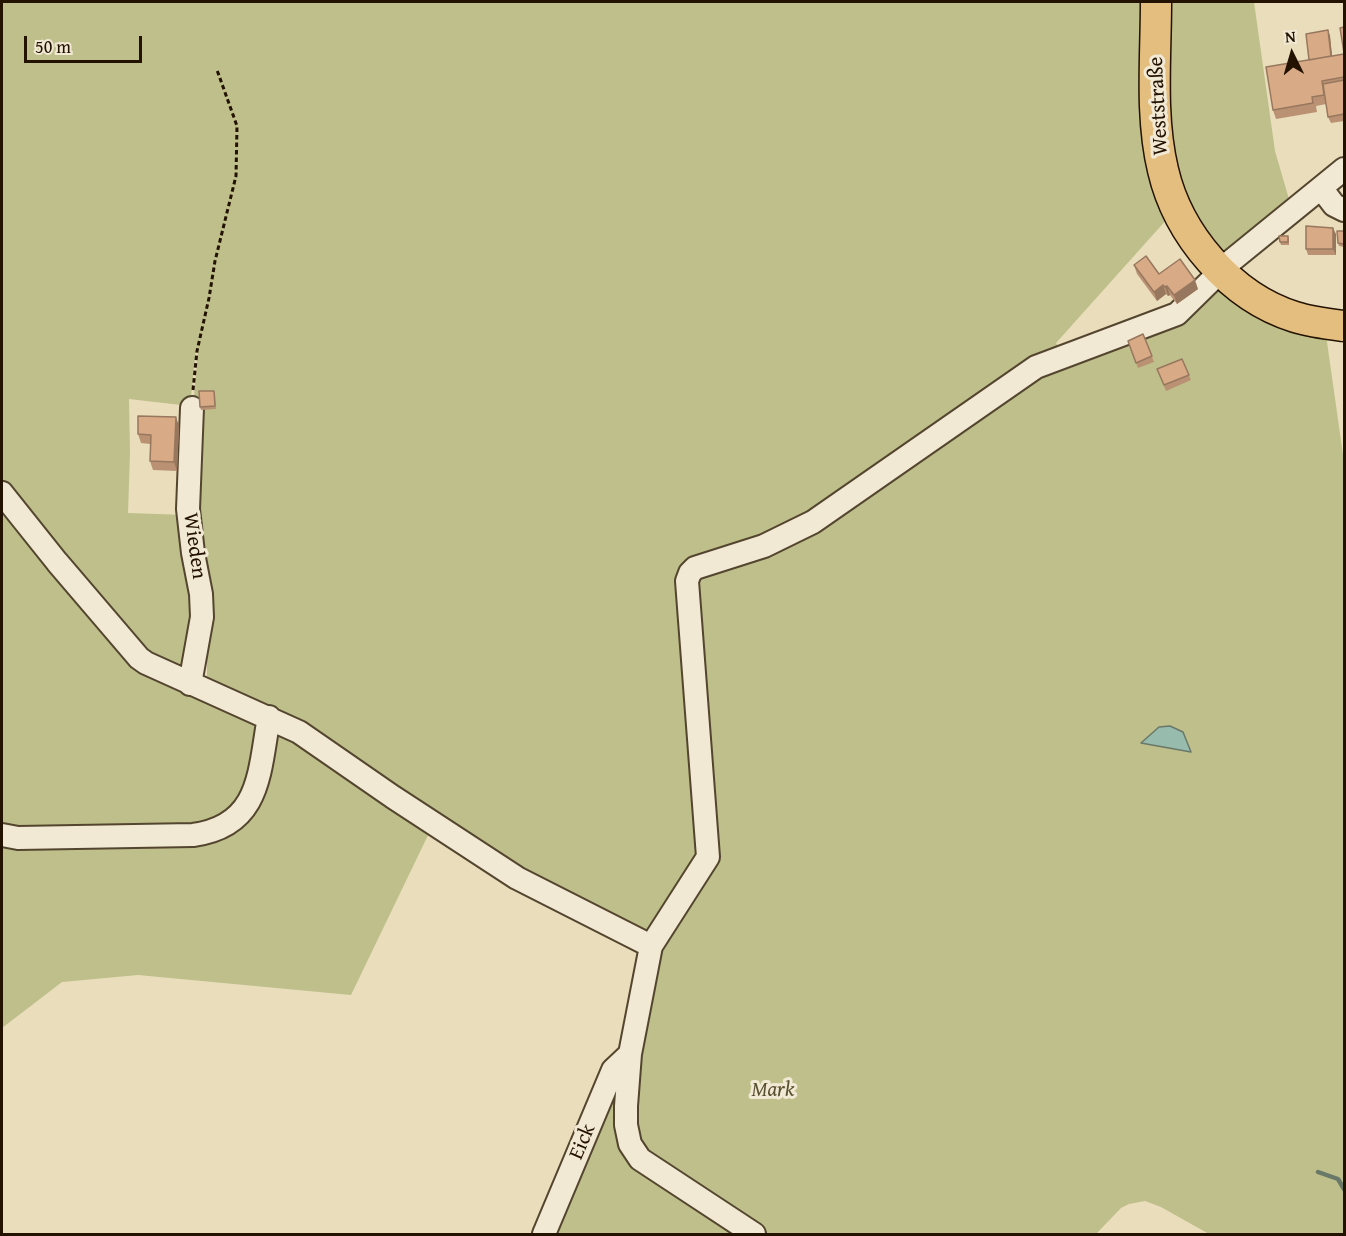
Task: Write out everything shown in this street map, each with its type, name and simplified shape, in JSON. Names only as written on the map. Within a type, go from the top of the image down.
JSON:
[{"type":"main road","name":"Weststraße","points":[[1156,2],[1155,97],[1158,139],[1163,170],[1172,199],[1183,221],[1196,242],[1222,272],[1246,293],[1294,317],[1344,326]]},
{"type":"street","points":[[754,1234],[640,1159],[630,1144],[626,1125],[630,1054],[651,946],[708,857],[687,581],[690,573],[695,568],[764,546],[813,522],[1036,367],[1177,314],[1231,261],[1344,169]]},
{"type":"street","points":[[1321,188],[1334,205],[1344,210]]},
{"type":"street","name":"Wieden","points":[[190,684],[202,618],[201,594],[188,509],[192,408]]},
{"type":"street","points":[[2,493],[139,658],[190,684],[299,732],[393,797],[518,878],[651,946]]},
{"type":"street","points":[[2,835],[18,838],[193,835],[218,830],[242,813],[252,798],[269,717]]},
{"type":"street","name":"Eick","points":[[544,1234],[613,1070],[630,1054]]},
{"type":"path","points":[[192,408],[196,351],[209,298],[214,261],[236,176],[237,126],[217,70]]},
{"type":"green space","points":[[2,2],[1144,2],[1168,218],[1056,343],[1063,354],[761,543],[693,560],[704,856],[650,943],[207,682],[207,629],[193,408],[198,351],[196,349],[190,406],[129,399],[128,513],[185,515],[195,618],[188,679],[147,660],[2,494]]},
{"type":"green space","points":[[1168,2],[1254,2],[1275,151],[1291,206],[1227,255],[1191,218],[1168,139]]},
{"type":"green space","name":"Mark","points":[[1221,279],[1326,335],[1344,462],[1344,1234],[1209,1234],[1161,1207],[1145,1201],[1121,1208],[1096,1234],[546,1234],[613,1079],[653,946],[712,858],[692,577],[766,551],[1038,372]]},
{"type":"green space","points":[[2,503],[141,664],[265,721],[240,810],[205,832],[2,834]]},
{"type":"green space","points":[[269,724],[431,829],[351,995],[138,975],[62,982],[2,1028],[2,837],[228,829]]},
{"type":"shaded area","points":[[1170,726],[1183,732],[1191,752],[1141,743],[1159,727]]},
{"type":"building","points":[[1344,27],[1344,53],[1340,28]]},
{"type":"building","points":[[1328,30],[1331,56],[1309,60],[1306,34]]},
{"type":"building","points":[[1344,54],[1344,77],[1322,81],[1324,95],[1312,97],[1313,103],[1273,110],[1266,67]]},
{"type":"building","points":[[1344,80],[1344,114],[1328,117],[1323,84]]},
{"type":"building","points":[[1306,226],[1333,228],[1333,249],[1306,249]]},
{"type":"building","points":[[1337,231],[1344,231],[1344,244],[1338,243]]},
{"type":"building","points":[[1279,236],[1288,236],[1288,242],[1280,242]]},
{"type":"building","points":[[1146,256],[1159,274],[1180,259],[1195,280],[1174,295],[1167,286],[1163,285],[1154,292],[1134,265]]},
{"type":"building","points":[[1143,334],[1152,356],[1136,363],[1128,341]]},
{"type":"building","points":[[1182,359],[1189,375],[1164,385],[1157,369]]},
{"type":"building","points":[[199,391],[214,391],[215,406],[200,407]]},
{"type":"building","points":[[138,416],[176,417],[174,462],[150,461],[151,435],[138,434]]},
{"type":"waterway","points":[[1318,1172],[1338,1179],[1344,1189]]}]
